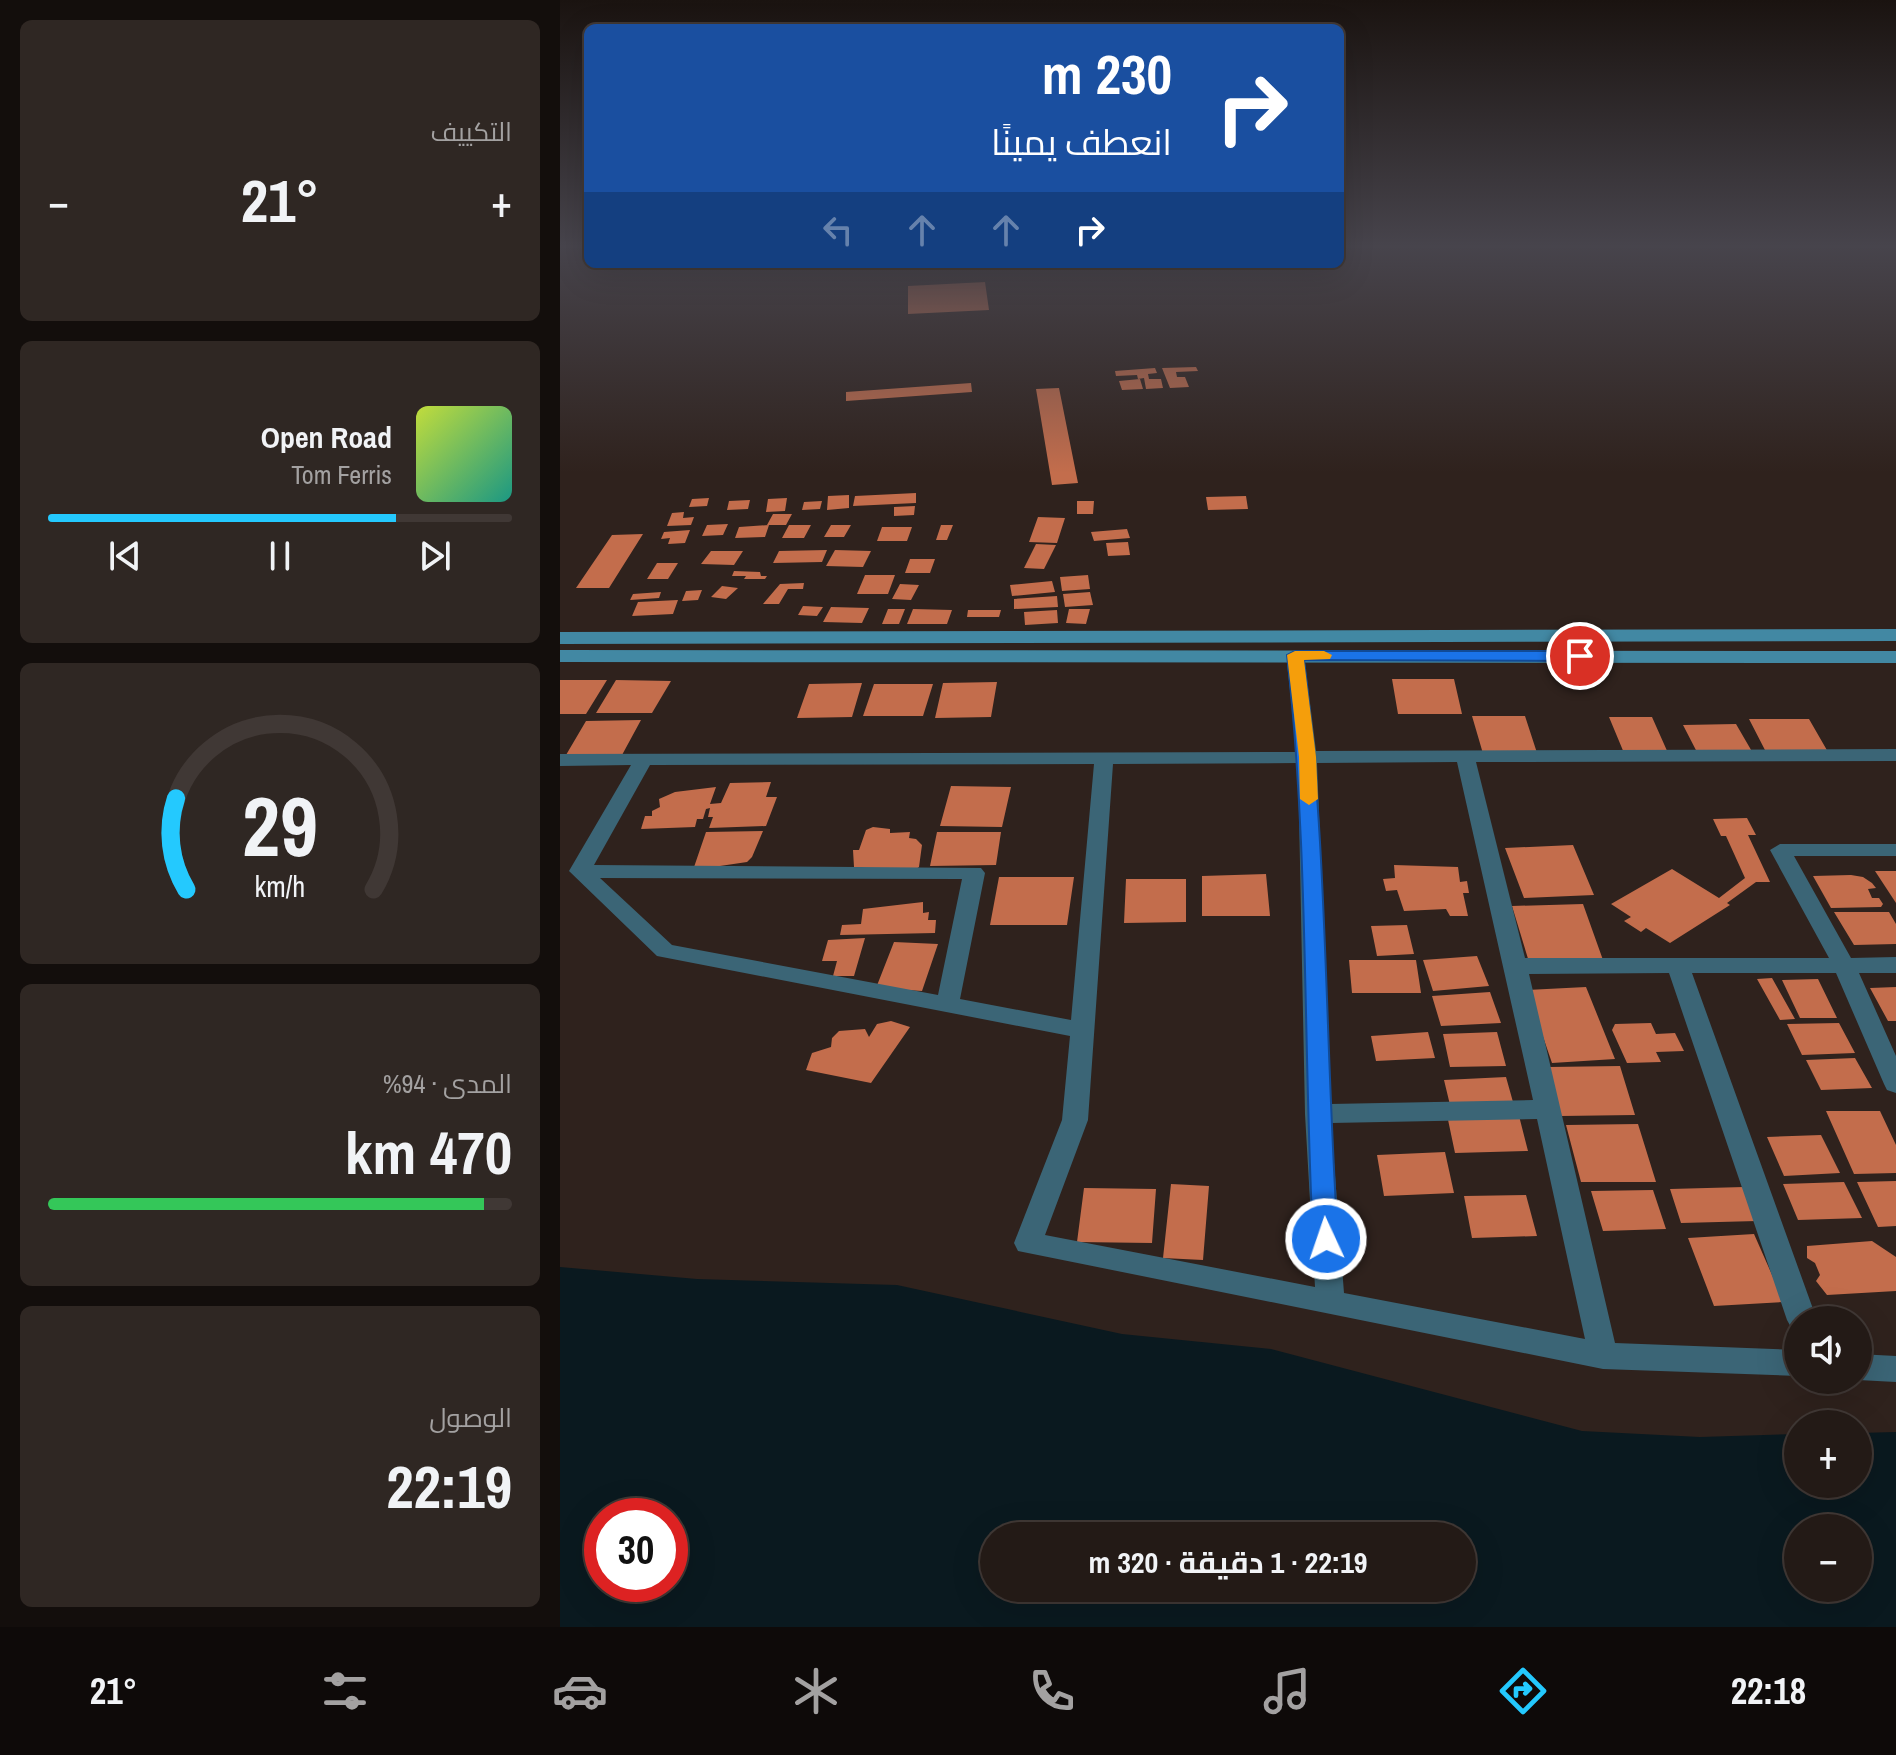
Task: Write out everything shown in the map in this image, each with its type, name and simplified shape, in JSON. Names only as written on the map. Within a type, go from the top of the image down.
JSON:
[{"type":"main road","points":[[560,638],[1896,635]]},
{"type":"main road","points":[[560,656],[1896,657]]},
{"type":"street","points":[[1295,655],[1307,757],[1318,1114],[1330,1302]]},
{"type":"street","points":[[560,760],[1896,755]]},
{"type":"street","points":[[1465,757],[1516,966],[1603,1356]]},
{"type":"street","points":[[1104,759],[1075,1120],[1028,1243],[1603,1356],[1784,1362]]},
{"type":"street","points":[[580,871],[644,760]]},
{"type":"street","points":[[1896,850],[1780,850],[1844,965],[1896,1084]]},
{"type":"street","points":[[580,871],[665,951],[1082,1030]]},
{"type":"street","points":[[580,871],[974,873],[947,1005]]},
{"type":"street","points":[[1516,966],[1896,965]]},
{"type":"street","points":[[1678,966],[1797,1306]]},
{"type":"street","points":[[1318,1114],[1546,1109]]},
{"type":"street","points":[[1872,1368],[1896,1369]]},
{"type":"shaded area","points":[[560,1267],[697,1279],[897,1285],[1122,1334],[1271,1349],[1582,1431],[1700,1437],[1784,1434],[1784,1498],[1872,1498],[1872,1433],[1896,1432],[1896,1627],[560,1627]]},
{"type":"building","points":[[1196,367],[1198,371],[1176,372],[1177,377],[1185,377],[1189,387],[1170,388],[1162,368]]},
{"type":"building","points":[[1155,368],[1157,373],[1148,374],[1149,379],[1161,379],[1163,388],[1146,389],[1144,378],[1138,379],[1137,375],[1116,376],[1115,371]]},
{"type":"building","points":[[1140,379],[1143,389],[1122,390],[1119,381]]},
{"type":"building","points":[[971,383],[972,392],[846,401],[846,392]]},
{"type":"building","points":[[1059,388],[1078,483],[1052,485],[1036,389]]},
{"type":"building","points":[[916,493],[916,503],[853,506],[855,496]]},
{"type":"building","points":[[849,495],[849,508],[827,510],[828,496]]},
{"type":"building","points":[[1246,496],[1248,509],[1208,510],[1206,497]]},
{"type":"building","points":[[709,498],[707,506],[689,507],[692,499]]},
{"type":"building","points":[[787,498],[785,511],[766,512],[768,499]]},
{"type":"building","points":[[750,500],[748,509],[727,510],[729,501]]},
{"type":"building","points":[[822,501],[820,509],[802,510],[804,502]]},
{"type":"building","points":[[1077,501],[1094,501],[1093,514],[1077,514]]},
{"type":"building","points":[[915,506],[914,515],[894,516],[894,507]]},
{"type":"building","points":[[684,512],[683,518],[694,517],[691,525],[667,526],[672,513]]},
{"type":"building","points":[[773,514],[792,514],[786,525],[767,525]]},
{"type":"building","points":[[1038,517],[1065,518],[1057,543],[1029,542]]},
{"type":"building","points":[[728,524],[723,535],[702,536],[707,525]]},
{"type":"building","points":[[769,525],[765,537],[735,538],[739,527]]},
{"type":"building","points":[[789,525],[811,525],[804,538],[782,538]]},
{"type":"building","points":[[831,525],[851,525],[844,537],[824,537]]},
{"type":"building","points":[[941,525],[953,525],[947,540],[936,540]]},
{"type":"building","points":[[882,527],[912,527],[907,541],[877,541]]},
{"type":"building","points":[[1127,529],[1130,538],[1094,541],[1091,532]]},
{"type":"building","points":[[690,530],[685,543],[668,544],[670,538],[661,539],[664,532]]},
{"type":"building","points":[[643,534],[609,588],[576,588],[612,535]]},
{"type":"building","points":[[1128,542],[1130,555],[1108,556],[1106,543]]},
{"type":"building","points":[[1036,544],[1056,545],[1044,569],[1024,568]]},
{"type":"building","points":[[827,550],[822,562],[773,563],[779,551]]},
{"type":"building","points":[[835,550],[871,551],[863,567],[826,566]]},
{"type":"building","points":[[711,551],[743,551],[734,565],[701,564]]},
{"type":"building","points":[[910,559],[935,559],[930,573],[905,573]]},
{"type":"building","points":[[657,563],[678,563],[668,579],[647,579]]},
{"type":"building","points":[[734,571],[760,572],[761,576],[767,576],[765,579],[744,579],[746,576],[732,576]]},
{"type":"building","points":[[865,575],[895,575],[888,594],[857,594]]},
{"type":"building","points":[[1088,575],[1090,589],[1062,591],[1060,577]]},
{"type":"building","points":[[1052,581],[1055,592],[1012,596],[1010,585]]},
{"type":"building","points":[[804,583],[803,589],[788,589],[779,604],[763,604],[780,584]]},
{"type":"building","points":[[900,584],[919,585],[911,600],[892,599]]},
{"type":"building","points":[[722,586],[738,588],[726,599],[711,597]]},
{"type":"building","points":[[702,590],[698,600],[682,601],[686,591]]},
{"type":"building","points":[[661,592],[659,598],[630,600],[633,594]]},
{"type":"building","points":[[1090,592],[1093,605],[1065,607],[1063,594]]},
{"type":"building","points":[[1057,596],[1058,607],[1014,609],[1014,599]]},
{"type":"building","points":[[678,600],[673,614],[632,616],[638,602]]},
{"type":"building","points":[[803,606],[823,607],[817,616],[798,615]]},
{"type":"building","points":[[831,607],[869,608],[862,623],[823,622]]},
{"type":"building","points":[[888,609],[905,609],[899,624],[882,624]]},
{"type":"building","points":[[913,609],[952,610],[947,624],[907,624]]},
{"type":"building","points":[[1069,609],[1090,609],[1086,624],[1066,623]]},
{"type":"building","points":[[968,610],[1001,610],[999,617],[967,617]]},
{"type":"building","points":[[1057,610],[1058,623],[1025,625],[1024,612]]},
{"type":"building","points":[[1392,679],[1454,679],[1462,714],[1398,714]]},
{"type":"building","points":[[560,680],[607,680],[586,714],[560,714]]},
{"type":"building","points":[[616,680],[671,681],[652,713],[596,713]]},
{"type":"building","points":[[997,682],[991,717],[935,718],[943,683]]},
{"type":"building","points":[[862,683],[852,717],[797,718],[809,684]]},
{"type":"building","points":[[874,684],[933,684],[923,716],[863,716]]},
{"type":"building","points":[[1472,716],[1525,716],[1538,756],[1484,757]]},
{"type":"building","points":[[1609,717],[1652,717],[1668,753],[1624,753]]},
{"type":"building","points":[[1749,719],[1809,719],[1828,752],[1766,752]]},
{"type":"building","points":[[641,720],[622,755],[566,755],[586,721]]},
{"type":"building","points":[[1736,724],[1754,755],[1699,756],[1683,725]]},
{"type":"building","points":[[771,782],[766,797],[777,797],[766,826],[709,828],[713,817],[708,817],[710,808],[706,809],[703,819],[697,819],[695,827],[641,829],[645,816],[652,816],[652,811],[660,807],[659,799],[675,792],[716,787],[710,804],[721,803],[730,783]]},
{"type":"building","points":[[951,786],[1011,787],[1002,827],[940,826]]},
{"type":"building","points":[[1747,818],[1756,835],[1748,835],[1770,882],[1756,882],[1727,903],[1730,905],[1670,943],[1646,928],[1641,932],[1624,921],[1631,917],[1611,904],[1672,869],[1719,898],[1745,878],[1726,836],[1721,836],[1713,819]]},
{"type":"building","points":[[873,827],[890,829],[890,833],[910,832],[909,838],[916,839],[922,845],[919,867],[912,872],[854,867],[853,850],[859,850],[866,830]]},
{"type":"building","points":[[763,831],[747,862],[693,870],[706,832]]},
{"type":"building","points":[[937,832],[1001,832],[996,865],[930,866]]},
{"type":"building","points":[[1573,845],[1594,895],[1524,898],[1505,848]]},
{"type":"building","points":[[1394,865],[1458,867],[1460,882],[1467,881],[1469,893],[1463,893],[1468,916],[1450,916],[1446,909],[1404,911],[1397,890],[1386,891],[1383,879],[1395,878]]},
{"type":"building","points":[[1875,871],[1896,871],[1896,903]]},
{"type":"building","points":[[1266,874],[1270,916],[1202,916],[1202,876]]},
{"type":"building","points":[[1813,876],[1863,877],[1872,883],[1876,888],[1868,889],[1872,898],[1879,898],[1883,904],[1881,907],[1831,908]]},
{"type":"building","points":[[999,877],[1074,877],[1067,925],[990,925]]},
{"type":"building","points":[[1126,879],[1186,879],[1186,922],[1124,923]]},
{"type":"building","points":[[923,902],[923,913],[929,912],[928,920],[936,920],[935,933],[840,935],[842,925],[861,924],[863,909]]},
{"type":"building","points":[[1583,904],[1603,960],[1529,962],[1512,906]]},
{"type":"building","points":[[1834,912],[1889,912],[1896,924],[1896,944],[1854,945]]},
{"type":"building","points":[[1407,925],[1414,954],[1377,956],[1371,926]]},
{"type":"building","points":[[865,938],[854,976],[833,976],[837,961],[822,961],[828,940]]},
{"type":"building","points":[[894,942],[938,944],[922,991],[876,988]]},
{"type":"building","points":[[1477,956],[1489,986],[1433,991],[1423,960]]},
{"type":"building","points":[[1349,960],[1416,960],[1421,993],[1352,993]]},
{"type":"building","points":[[1772,978],[1795,1019],[1780,1020],[1757,979]]},
{"type":"building","points":[[1818,979],[1837,1018],[1800,1018],[1782,980]]},
{"type":"building","points":[[1586,987],[1615,1059],[1552,1063],[1527,990]]},
{"type":"building","points":[[1896,987],[1896,1021],[1888,1021],[1870,988]]},
{"type":"building","points":[[1490,992],[1501,1023],[1441,1026],[1432,996]]},
{"type":"building","points":[[891,1021],[910,1027],[871,1083],[806,1070],[812,1053],[831,1047],[832,1038],[839,1031],[865,1029],[869,1037],[877,1024]]},
{"type":"building","points":[[1651,1023],[1656,1034],[1675,1033],[1684,1051],[1656,1052],[1661,1062],[1627,1063],[1612,1030],[1615,1024]]},
{"type":"building","points":[[1839,1023],[1855,1053],[1802,1055],[1787,1024]]},
{"type":"building","points":[[1428,1032],[1435,1058],[1376,1061],[1371,1036]]},
{"type":"building","points":[[1497,1032],[1506,1066],[1450,1067],[1443,1034]]},
{"type":"building","points":[[1855,1058],[1872,1088],[1821,1090],[1806,1060]]},
{"type":"building","points":[[1620,1066],[1635,1115],[1561,1116],[1549,1067]]},
{"type":"building","points":[[1506,1077],[1513,1102],[1450,1105],[1444,1080]]},
{"type":"building","points":[[1826,1111],[1880,1111],[1896,1145],[1896,1173],[1854,1174]]},
{"type":"building","points":[[1518,1112],[1528,1151],[1455,1153],[1447,1115]]},
{"type":"building","points":[[1638,1124],[1656,1182],[1581,1182],[1566,1125]]},
{"type":"building","points":[[1821,1135],[1840,1173],[1784,1176],[1767,1137]]},
{"type":"building","points":[[1445,1152],[1454,1193],[1384,1196],[1377,1155]]},
{"type":"building","points":[[1896,1181],[1896,1226],[1878,1227],[1857,1182]]},
{"type":"building","points":[[1844,1182],[1862,1218],[1798,1220],[1783,1184]]},
{"type":"building","points":[[1171,1184],[1209,1186],[1203,1260],[1163,1258]]},
{"type":"building","points":[[1744,1187],[1757,1221],[1681,1223],[1670,1189]]},
{"type":"building","points":[[1084,1188],[1156,1189],[1152,1243],[1077,1242]]},
{"type":"building","points":[[1653,1190],[1666,1229],[1603,1231],[1591,1191]]},
{"type":"building","points":[[1526,1195],[1537,1236],[1472,1238],[1464,1196]]},
{"type":"building","points":[[1754,1234],[1784,1302],[1714,1306],[1688,1238]]},
{"type":"building","points":[[1872,1241],[1896,1257],[1896,1291],[1827,1295],[1816,1281],[1820,1275],[1815,1263],[1807,1258],[1807,1246]]},
{"type":"slow traffic","points":[[1309,799],[1295,655],[1324,655]]},
{"type":"route","points":[[1326,1239],[1318,1114],[1307,757],[1295,655],[1580,656]]}]
